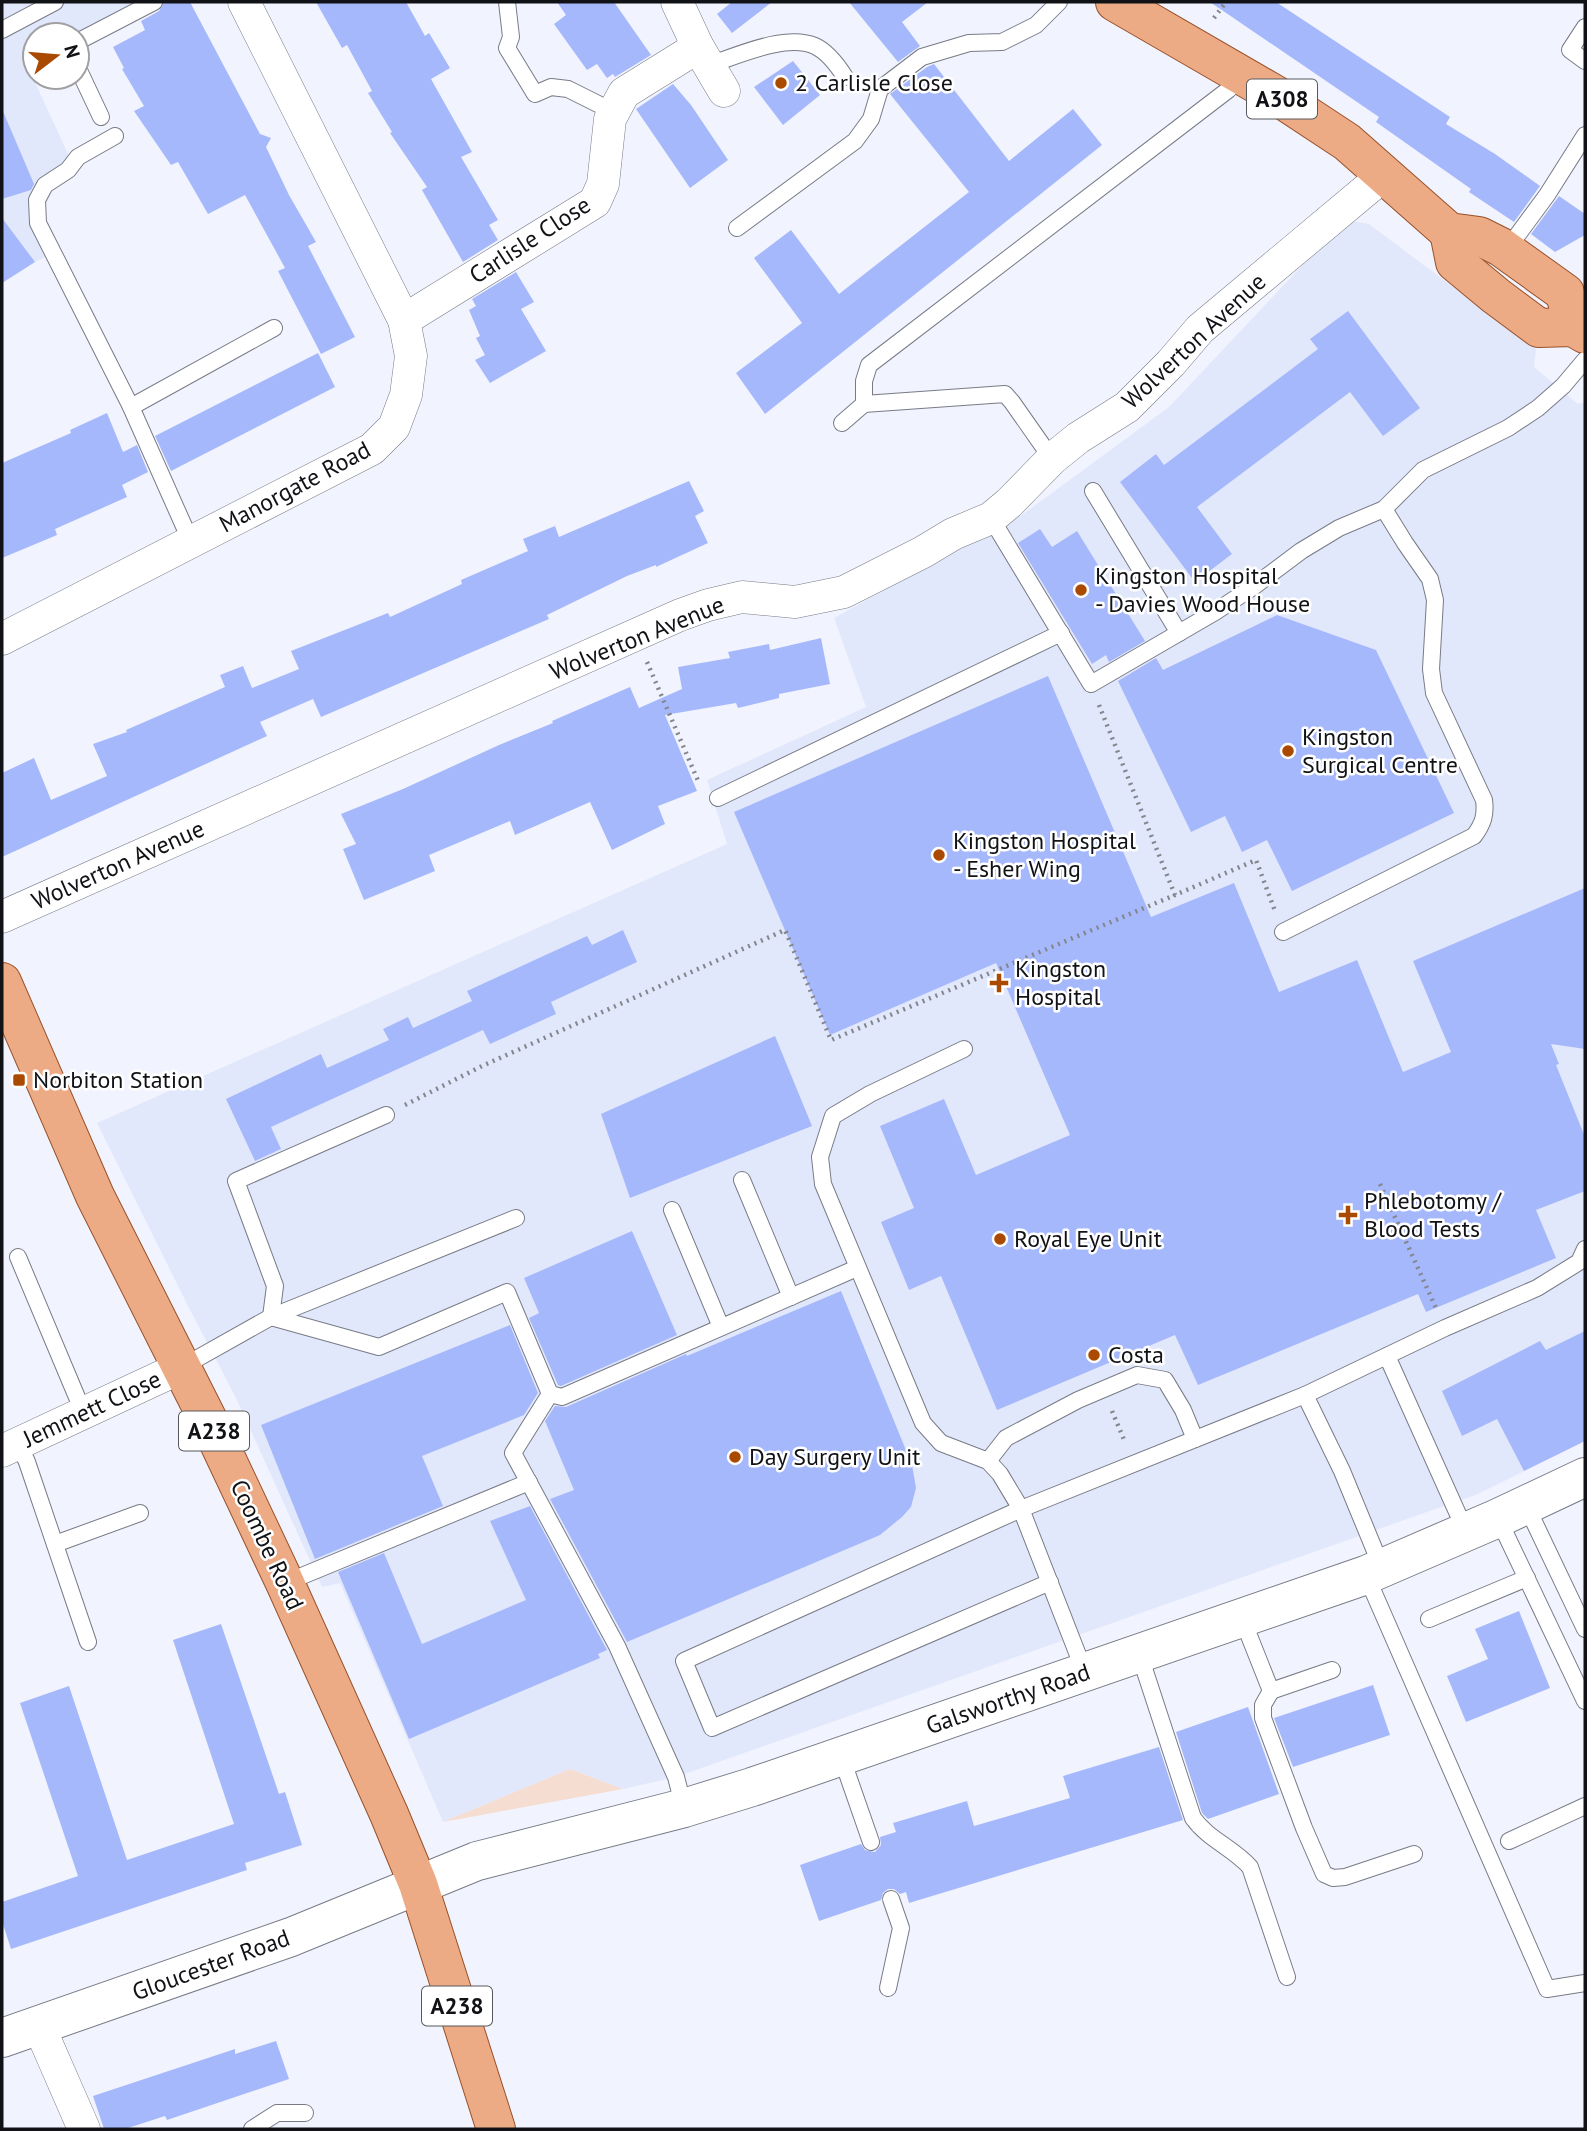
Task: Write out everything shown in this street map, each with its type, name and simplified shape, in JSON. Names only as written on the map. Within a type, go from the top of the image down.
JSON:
[{"type":"main road","name":"A308","points":[[1115,2],[1243,75],[1347,142],[1449,232]]},
{"type":"main road","points":[[1449,232],[1479,236],[1510,252],[1565,293],[1581,340],[1539,328],[1496,296],[1455,262],[1449,232]]},
{"type":"main road","name":"Coombe Road","points":[[2,982],[95,1196],[182,1367],[285,1583],[418,1884]]},
{"type":"main road","name":"A238","points":[[418,1884],[496,2129]]},
{"type":"street","name":"Manorgate Road","points":[[2,639],[372,449],[394,427],[406,395],[411,356],[404,320],[244,2]]},
{"type":"street","points":[[677,2],[710,67]]},
{"type":"street","name":"Carlisle Close","points":[[404,320],[595,202],[603,184],[610,119],[624,93],[710,67]]},
{"type":"street","name":"Wolverton Avenue","points":[[2,917],[689,611],[742,597],[795,602],[844,592],[953,534],[991,518],[1052,459],[1126,407],[1171,363],[1200,329],[1384,174]]},
{"type":"street","name":"Jemmett Close","points":[[10,1448],[182,1367]]},
{"type":"street","name":"Galsworthy Road","points":[[418,1884],[477,1861],[684,1808],[1374,1572],[1585,1477]]},
{"type":"street","name":"Gloucester Road","points":[[2,2038],[291,1937],[418,1884]]},
{"type":"street","points":[[39,2026],[84,2129]]},
{"type":"lane","points":[[2,30],[55,2]]},
{"type":"lane","points":[[91,35],[154,2]]},
{"type":"lane","points":[[507,2],[511,37],[507,48],[535,94],[551,87],[568,89],[614,112]]},
{"type":"lane","points":[[737,228],[855,141],[871,119],[880,89],[922,57],[968,43],[1002,42],[1036,25],[1059,2]]},
{"type":"lane","points":[[1585,27],[1570,50],[1585,61]]},
{"type":"lane","points":[[710,67],[767,46],[795,43],[815,46],[837,64],[845,77]]},
{"type":"lane","points":[[864,404],[864,381],[869,365],[1217,99],[1243,75]]},
{"type":"lane","points":[[89,91],[101,117]]},
{"type":"lane","points":[[1510,252],[1516,237],[1547,195],[1585,135]]},
{"type":"lane","points":[[115,136],[78,157],[68,170],[45,185],[37,200],[38,223],[131,407],[191,542]]},
{"type":"lane","points":[[131,407],[274,328]]},
{"type":"lane","points":[[991,518],[1091,684],[1253,587],[1301,551],[1339,528],[1384,509],[1423,470],[1508,428],[1538,408],[1563,386],[1581,340]]},
{"type":"lane","points":[[842,423],[864,404],[1004,394],[1052,459]]},
{"type":"lane","points":[[1093,491],[1178,633]]},
{"type":"lane","points":[[1283,932],[1474,836],[1482,827],[1484,800],[1434,693],[1431,669],[1436,600],[1430,579],[1384,509]]},
{"type":"lane","points":[[718,797],[1061,633]]},
{"type":"lane","points":[[964,1049],[870,1094],[833,1116],[820,1157],[823,1184],[923,1423],[941,1443],[988,1461],[1000,1474],[1021,1509],[1084,1672]]},
{"type":"lane","points":[[271,1317],[275,1286],[236,1181],[386,1115]]},
{"type":"lane","points":[[742,1180],[791,1297]]},
{"type":"lane","points":[[672,1210],[721,1328]]},
{"type":"lane","points":[[182,1367],[271,1317],[516,1218]]},
{"type":"lane","points":[[1050,1582],[712,1728],[684,1661],[1021,1509],[1305,1395],[1537,1288],[1579,1262],[1585,1249]]},
{"type":"lane","points":[[18,1257],[84,1414]]},
{"type":"lane","points":[[550,1394],[562,1397],[857,1268]]},
{"type":"lane","points":[[271,1317],[379,1347],[508,1292],[550,1394]]},
{"type":"lane","points":[[1387,1356],[1497,1518],[1585,1629]]},
{"type":"lane","points":[[988,1461],[1006,1438],[1078,1400],[1137,1375],[1165,1381],[1183,1410],[1195,1439]]},
{"type":"lane","points":[[550,1394],[513,1452],[617,1646],[676,1777],[684,1808]]},
{"type":"lane","points":[[1305,1395],[1342,1471],[1374,1572],[1547,1989],[1585,1983]]},
{"type":"lane","points":[[10,1448],[55,1545],[88,1642]]},
{"type":"lane","points":[[285,1583],[529,1482]]},
{"type":"lane","points":[[55,1545],[140,1513]]},
{"type":"lane","points":[[1497,1518],[1585,1701]]},
{"type":"lane","points":[[1429,1619],[1527,1578]]},
{"type":"lane","points":[[1242,1618],[1271,1691]]},
{"type":"lane","points":[[1139,1653],[1193,1818],[1202,1830],[1241,1857],[1250,1867],[1287,1977]]},
{"type":"lane","points":[[1332,1670],[1271,1691],[1263,1705],[1263,1718],[1324,1874],[1333,1878],[1345,1877],[1414,1854]]},
{"type":"lane","points":[[841,1756],[871,1842]]},
{"type":"lane","points":[[1509,1841],[1585,1806]]},
{"type":"lane","points":[[888,1988],[901,1928],[891,1899]]},
{"type":"lane","points":[[252,2129],[278,2113],[305,2113]]},
{"type":"path","points":[[636,636],[708,802],[718,797]]},
{"type":"path","points":[[1091,684],[1175,895]]},
{"type":"path","points":[[386,1115],[482,1066],[785,930],[831,1040],[1256,860],[1283,932]]},
{"type":"path","points":[[1380,1184],[1437,1310]]},
{"type":"path","points":[[1102,1390],[1135,1462]]},
{"type":"shaded area","points":[[2,2],[141,2],[91,28],[91,21],[21,21],[21,91],[39,91],[69,156],[38,221],[55,252],[2,283]]},
{"type":"shaded area","name":"Kingston Hospital","points":[[1345,220],[1369,224],[1536,349],[1534,367],[1578,404],[1585,402],[1585,1441],[1478,1494],[676,1777],[623,1789],[570,1769],[443,1822],[340,1583],[322,1587],[235,1396],[97,1123],[727,844],[707,780],[866,707],[834,618],[1022,515],[1169,407]]},
{"type":"shaded area","points":[[570,1769],[623,1789],[443,1822]]},
{"type":"building","points":[[164,2],[190,2],[260,134],[271,138],[266,147],[316,242],[308,246],[355,337],[321,354],[278,271],[285,268],[245,195],[208,214],[178,162],[171,165],[134,111],[144,106],[122,69],[124,68],[113,47],[145,30],[141,21],[159,11]]},
{"type":"building","points":[[316,2],[406,2],[425,36],[429,33],[450,68],[431,79],[472,152],[461,157],[498,220],[489,225],[498,240],[463,262],[422,190],[427,187],[390,133],[392,132],[368,93],[372,91],[347,45],[342,48]]},
{"type":"building","points":[[557,2],[614,2],[651,55],[615,77],[613,74],[607,78],[597,64],[587,70],[554,24],[566,15]]},
{"type":"building","points":[[732,2],[772,2],[732,33],[717,14]]},
{"type":"building","points":[[849,2],[928,2],[902,22],[920,46],[898,62]]},
{"type":"building","points":[[1210,2],[1276,2],[1450,117],[1446,124],[1540,186],[1514,222],[1469,192],[1471,189],[1376,122],[1379,117]]},
{"type":"building","points":[[793,61],[820,95],[783,125],[754,87]]},
{"type":"building","points":[[934,64],[1009,161],[1073,109],[1102,145],[765,414],[736,373],[802,323],[754,258],[791,230],[839,294],[969,192],[890,94]]},
{"type":"building","points":[[673,84],[691,105],[728,160],[690,188],[636,109]]},
{"type":"building","points":[[2,109],[34,184],[31,190],[2,199]]},
{"type":"building","points":[[1559,196],[1585,214],[1585,235],[1555,252],[1531,234]]},
{"type":"building","points":[[2,218],[35,262],[2,283]]},
{"type":"building","points":[[516,272],[534,302],[521,309],[546,351],[490,383],[475,360],[485,355],[476,338],[480,336],[469,310],[476,306],[472,299]]},
{"type":"building","points":[[1348,311],[1420,408],[1383,436],[1350,392],[1197,507],[1232,554],[1195,582],[1120,482],[1156,454],[1164,465],[1318,349],[1310,339]]},
{"type":"building","points":[[318,353],[335,387],[171,471],[155,436]]},
{"type":"building","points":[[107,413],[123,452],[137,445],[148,472],[122,485],[127,497],[55,529],[57,535],[2,558],[2,463],[71,433],[70,430]]},
{"type":"building","points":[[689,481],[704,511],[695,516],[708,543],[656,567],[627,576],[547,615],[549,619],[321,717],[313,699],[260,722],[267,736],[2,857],[2,773],[34,758],[51,800],[107,776],[93,744],[127,732],[126,730],[225,687],[220,675],[243,666],[252,688],[299,669],[291,651],[388,613],[390,617],[462,584],[461,580],[528,551],[523,539],[555,526],[559,537]]},
{"type":"building","name":"Kingston Hospital - Davies Wood House","points":[[1040,529],[1052,547],[1077,531],[1145,641],[1109,662],[1106,655],[1092,664],[1018,543]]},
{"type":"building","name":"Kingston Surgical Centre","points":[[1277,615],[1376,650],[1454,813],[1292,891],[1267,840],[1242,852],[1225,816],[1191,832],[1118,681],[1156,658],[1163,670]]},
{"type":"building","points":[[821,638],[830,684],[779,694],[779,698],[738,708],[736,703],[665,715],[697,791],[658,806],[665,824],[612,850],[590,802],[515,835],[510,821],[429,855],[435,871],[364,900],[343,849],[356,844],[341,814],[630,687],[639,708],[682,689],[678,667],[730,658],[728,652],[769,644],[770,650]]},
{"type":"building","points":[[1048,676],[1151,917],[1234,883],[1279,992],[1357,960],[1403,1072],[1451,1052],[1413,961],[1585,888],[1585,1049],[1551,1044],[1559,1064],[1556,1065],[1585,1137],[1585,1191],[1536,1210],[1556,1258],[1426,1312],[1418,1294],[1198,1385],[1175,1335],[997,1410],[941,1276],[909,1290],[881,1222],[914,1208],[880,1126],[944,1099],[976,1175],[1070,1135],[996,963],[830,1035],[734,812]]},
{"type":"building","points":[[623,930],[637,962],[551,1002],[556,1014],[490,1044],[483,1030],[271,1127],[281,1149],[255,1161],[226,1099],[321,1054],[327,1068],[389,1040],[383,1029],[408,1017],[413,1028],[472,1001],[467,991],[587,936],[592,945]]},
{"type":"building","points":[[775,1036],[812,1126],[630,1198],[601,1114]]},
{"type":"building","points":[[632,1231],[677,1335],[558,1385],[529,1318],[539,1313],[524,1278]]},
{"type":"building","name":"Day Surgery Unit","points":[[841,1291],[912,1465],[916,1488],[911,1507],[880,1535],[627,1642],[550,1499],[574,1490],[545,1421],[555,1406],[566,1407],[686,1354],[687,1356]]},
{"type":"building","points":[[510,1325],[538,1393],[524,1415],[422,1456],[443,1506],[315,1559],[261,1425]]},
{"type":"building","points":[[1585,1331],[1585,1441],[1524,1471],[1497,1419],[1462,1436],[1442,1391],[1540,1341],[1546,1350]]},
{"type":"building","points":[[530,1506],[607,1650],[598,1654],[600,1658],[409,1739],[338,1572],[384,1553],[422,1644],[526,1600],[490,1521]]},
{"type":"building","points":[[1519,1611],[1550,1688],[1466,1722],[1447,1676],[1488,1659],[1475,1629]]},
{"type":"building","points":[[221,1624],[279,1794],[285,1792],[302,1845],[245,1863],[247,1870],[11,1949],[2,1921],[2,1902],[78,1876],[20,1703],[69,1686],[127,1860],[234,1824],[173,1640]]},
{"type":"building","points":[[1373,1685],[1390,1735],[1293,1767],[1274,1718]]},
{"type":"building","points":[[1248,1707],[1279,1794],[1208,1819],[1202,1813],[1176,1732]]},
{"type":"building","points":[[1159,1747],[1183,1820],[909,1903],[906,1892],[900,1894],[894,1889],[888,1889],[881,1900],[819,1921],[800,1865],[861,1844],[865,1850],[875,1852],[881,1845],[880,1837],[896,1832],[893,1823],[967,1801],[974,1826],[1070,1798],[1063,1776]]},
{"type":"building","points":[[276,2041],[289,2079],[167,2120],[165,2116],[125,2129],[104,2129],[93,2096],[235,2049],[235,2054]]},
{"type":"place","name":"2 Carlisle Close","points":[[781,83]]},
{"type":"place","name":"Kingston Hospital - Davies Wood House","points":[[1081,590]]},
{"type":"place","name":"Kingston Surgical Centre","points":[[1288,751]]},
{"type":"place","name":"Kingston Hospital - Esher Wing","points":[[939,855]]},
{"type":"place","name":"Kingston Hospital","points":[[999,983]]},
{"type":"place","name":"Norbiton Station","points":[[19,1080]]},
{"type":"place","name":"Phlebotomy / Blood Tests","points":[[1348,1215]]},
{"type":"place","name":"Royal Eye Unit","points":[[1000,1239]]},
{"type":"place","name":"Costa","points":[[1094,1355]]},
{"type":"place","name":"Day Surgery Unit","points":[[735,1457]]}]
